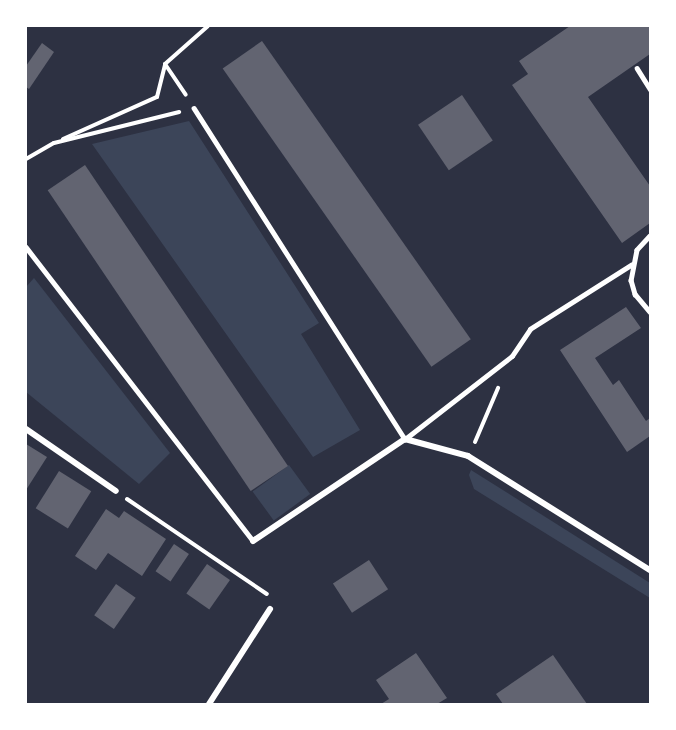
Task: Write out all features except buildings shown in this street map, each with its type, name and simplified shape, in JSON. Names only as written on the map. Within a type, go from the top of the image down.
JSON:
[{"type":"street","points":[[26,429],[116,491]]},
{"type":"street","points":[[253,541],[405,439],[468,456],[651,570]]},
{"type":"street","points":[[209,705],[270,609]]},
{"type":"lane","points":[[637,68],[651,90]]},
{"type":"lane","points":[[194,108],[405,439],[512,356],[531,329],[632,265]]},
{"type":"lane","points":[[651,236],[637,250],[632,265],[635,294],[651,312]]},
{"type":"lane","points":[[26,247],[253,541]]},
{"type":"path","points":[[26,159],[54,143],[157,97],[165,63],[208,26]]},
{"type":"path","points":[[54,143],[194,108],[165,63]]},
{"type":"path","points":[[468,456],[499,386]]},
{"type":"path","points":[[116,491],[266,591],[270,609]]},
{"type":"shaded area","points":[[189,121],[319,323],[301,334],[360,430],[313,457],[92,144]]},
{"type":"shaded area","points":[[34,278],[170,453],[139,484],[26,392],[26,287]]},
{"type":"shaded area","points":[[289,465],[310,494],[274,521],[253,491]]},
{"type":"shaded area","points":[[471,470],[650,583],[650,598],[474,489],[469,475]]}]
